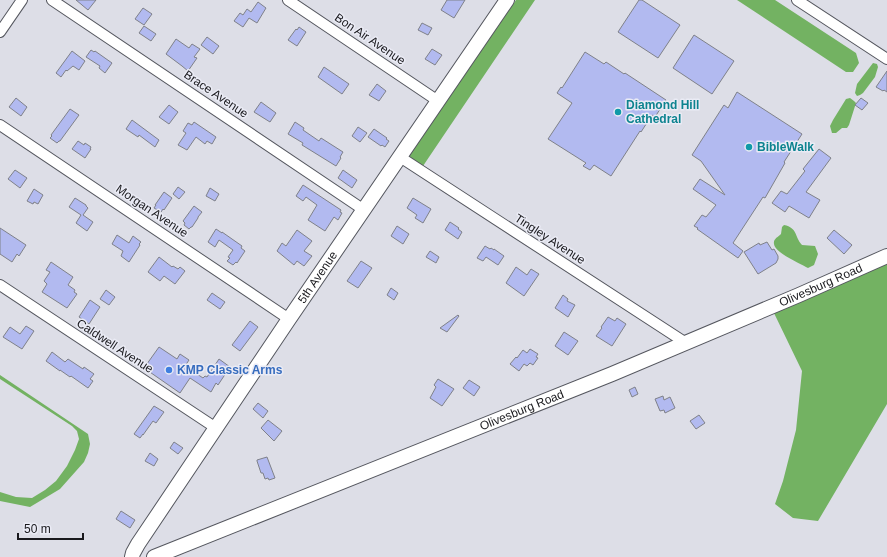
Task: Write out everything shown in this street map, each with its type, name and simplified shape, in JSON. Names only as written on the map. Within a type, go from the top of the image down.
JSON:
[{"type":"main road","name":"5th Avenue","points":[[132,557],[138,544],[289,319],[507,0]]},
{"type":"main road","name":"Olivesburg Road","points":[[154,557],[568,392],[799,295],[887,256]]},
{"type":"street","points":[[0,32],[22,0]]},
{"type":"street","name":"Brace Avenue","points":[[52,0],[364,210]]},
{"type":"street","name":"Bon Air Avenue","points":[[288,0],[438,101]]},
{"type":"street","points":[[796,0],[887,59]]},
{"type":"street","name":"Morgan Avenue","points":[[0,125],[289,319]]},
{"type":"street","name":"Tingley Avenue","points":[[400,158],[686,343]]},
{"type":"street","name":"Caldwell Avenue","points":[[0,285],[216,428]]},
{"type":"green space","points":[[516,0],[535,0],[423,166],[416,164],[409,156]]},
{"type":"green space","points":[[737,0],[775,0],[856,53],[859,63],[853,72],[846,72]]},
{"type":"green space","points":[[873,63],[877,64],[878,67],[875,77],[863,93],[857,96],[855,93],[857,84]]},
{"type":"green space","points":[[850,98],[856,103],[849,125],[847,128],[842,128],[836,133],[832,133],[830,126],[833,120],[846,99]]},
{"type":"green space","points":[[784,225],[794,230],[802,245],[815,246],[818,254],[814,265],[808,268],[783,254],[775,247],[774,241],[781,234],[782,227]]},
{"type":"green space","points":[[887,261],[887,404],[818,521],[793,518],[775,504],[783,481],[796,430],[802,371],[773,311]]},
{"type":"green space","points":[[0,375],[88,434],[90,444],[84,462],[60,489],[30,507],[0,501],[0,492],[16,497],[32,498],[45,490],[56,481],[67,466],[79,439],[77,431],[72,426],[0,379]]},
{"type":"building","points":[[76,0],[96,0],[88,10]]},
{"type":"building","points":[[447,0],[465,0],[454,18],[441,10]]},
{"type":"building","points":[[639,0],[642,0],[680,25],[658,58],[618,32]]},
{"type":"building","points":[[258,2],[266,8],[257,23],[249,18],[243,27],[234,21],[240,13],[243,15],[247,9],[251,12]]},
{"type":"building","points":[[143,8],[152,14],[144,25],[135,19]]},
{"type":"building","points":[[422,23],[432,28],[428,35],[418,30]]},
{"type":"building","points":[[144,26],[156,34],[151,41],[139,33]]},
{"type":"building","points":[[299,27],[306,32],[297,46],[288,40]]},
{"type":"building","points":[[694,35],[734,61],[712,94],[673,68]]},
{"type":"building","points":[[207,37],[219,46],[213,54],[201,45]]},
{"type":"building","points":[[176,39],[189,48],[192,44],[200,49],[194,57],[197,58],[188,71],[166,54]]},
{"type":"building","points":[[432,49],[442,55],[435,65],[425,59]]},
{"type":"building","points":[[91,50],[94,52],[95,51],[112,63],[105,73],[99,68],[100,66],[86,57]]},
{"type":"building","points":[[72,51],[85,61],[79,70],[73,66],[67,71],[66,70],[61,77],[56,73]]},
{"type":"building","name":"Diamond Hill Cathedral","points":[[585,52],[604,64],[606,62],[624,74],[625,73],[666,100],[655,117],[652,115],[641,132],[640,131],[611,176],[594,165],[590,170],[583,166],[586,163],[548,139],[572,103],[557,93],[561,87],[562,88]]},
{"type":"building","points":[[324,67],[349,84],[342,94],[318,77]]},
{"type":"building","points":[[887,71],[887,92],[876,87]]},
{"type":"building","points":[[377,84],[386,91],[379,101],[369,95]]},
{"type":"building","points":[[737,92],[802,134],[784,162],[785,163],[765,198],[763,197],[733,243],[743,251],[738,258],[694,226],[702,215],[706,217],[716,205],[693,189],[700,179],[725,195],[701,161],[692,155],[724,105],[728,108]]},
{"type":"building","points":[[16,98],[27,107],[21,116],[9,107]]},
{"type":"building","points":[[861,98],[868,103],[862,110],[855,105]]},
{"type":"building","points":[[261,102],[276,113],[270,122],[254,112]]},
{"type":"building","points":[[169,105],[178,112],[169,124],[159,117]]},
{"type":"building","points":[[70,109],[79,115],[57,143],[50,138],[52,136],[51,135]]},
{"type":"building","points":[[132,120],[159,140],[155,147],[139,135],[138,137],[126,129]]},
{"type":"building","points":[[194,122],[216,137],[212,144],[207,141],[205,144],[196,137],[187,150],[178,145],[186,133],[183,131],[188,123],[192,125]]},
{"type":"building","points":[[295,122],[304,128],[303,130],[319,141],[321,138],[343,152],[336,166],[302,145],[303,143],[288,134]]},
{"type":"building","points":[[358,127],[367,133],[360,142],[352,136]]},
{"type":"building","points":[[374,129],[389,141],[385,147],[368,137]]},
{"type":"building","points":[[78,141],[91,147],[85,158],[72,149]]},
{"type":"building","points":[[819,149],[831,158],[806,192],[820,200],[809,218],[789,206],[785,212],[772,203],[781,191],[787,194],[805,171],[803,169]]},
{"type":"building","points":[[15,170],[27,178],[20,188],[8,179]]},
{"type":"building","points":[[343,170],[357,180],[352,188],[338,178]]},
{"type":"building","points":[[303,185],[341,210],[340,212],[342,213],[338,220],[334,217],[325,231],[308,220],[317,205],[306,197],[303,201],[296,196]]},
{"type":"building","points":[[178,187],[185,192],[179,199],[173,194]]},
{"type":"building","points":[[210,188],[219,194],[215,201],[206,196]]},
{"type":"building","points":[[34,189],[43,195],[38,204],[34,202],[33,204],[27,201]]},
{"type":"building","points":[[164,192],[172,198],[161,212],[154,208]]},
{"type":"building","points":[[75,198],[88,208],[83,215],[93,222],[87,231],[76,223],[81,215],[69,207]]},
{"type":"building","points":[[413,198],[431,209],[423,223],[415,218],[417,215],[407,208]]},
{"type":"building","points":[[194,206],[202,212],[189,229],[184,225],[185,223],[183,221]]},
{"type":"building","points":[[450,222],[462,232],[458,239],[445,230]]},
{"type":"building","points":[[397,226],[409,234],[403,244],[391,236]]},
{"type":"building","points":[[0,228],[26,245],[19,256],[17,254],[12,262],[0,254]]},
{"type":"building","points":[[216,229],[242,246],[241,248],[245,251],[237,263],[236,262],[233,265],[227,261],[233,250],[219,240],[215,247],[208,242]]},
{"type":"building","points":[[297,230],[312,241],[304,251],[312,256],[304,266],[297,261],[294,265],[277,251],[282,243],[286,246]]},
{"type":"building","points":[[834,230],[852,245],[844,254],[827,238]]},
{"type":"building","points":[[117,235],[129,243],[133,236],[141,242],[129,262],[121,256],[123,251],[112,244]]},
{"type":"building","points":[[767,242],[772,250],[774,249],[778,259],[776,263],[758,274],[744,252],[759,243],[760,245]]},
{"type":"building","points":[[485,246],[490,249],[494,249],[504,256],[498,265],[486,257],[483,261],[477,258]]},
{"type":"building","points":[[430,251],[439,257],[436,263],[426,257]]},
{"type":"building","points":[[159,257],[172,267],[173,266],[178,269],[180,267],[185,271],[175,284],[164,276],[160,281],[148,272]]},
{"type":"building","points":[[361,261],[372,268],[358,288],[347,281]]},
{"type":"building","points":[[51,262],[73,277],[68,285],[75,290],[74,292],[77,294],[67,308],[42,292],[47,284],[44,281],[50,272],[46,270]]},
{"type":"building","points":[[516,267],[527,275],[531,269],[539,274],[524,296],[506,283]]},
{"type":"building","points":[[391,288],[398,293],[394,300],[387,295]]},
{"type":"building","points":[[106,290],[115,297],[109,305],[100,299]]},
{"type":"building","points":[[212,293],[225,302],[220,309],[207,300]]},
{"type":"building","points":[[563,295],[568,299],[567,301],[575,305],[568,317],[555,308]]},
{"type":"building","points":[[90,300],[100,307],[89,324],[79,317]]},
{"type":"building","points":[[458,315],[459,316],[447,332],[440,328]]},
{"type":"building","points":[[608,317],[615,321],[617,318],[626,324],[612,346],[596,336]]},
{"type":"building","points":[[250,321],[258,327],[240,351],[232,345]]},
{"type":"building","points":[[26,326],[34,331],[22,349],[3,337],[10,327],[20,334]]},
{"type":"building","points":[[564,332],[578,341],[568,355],[555,346]]},
{"type":"building","name":"KMP Classic Arms","points":[[159,347],[177,359],[180,354],[189,360],[185,366],[203,378],[205,376],[207,377],[219,359],[230,367],[218,385],[216,383],[211,392],[190,378],[180,393],[144,368]]},
{"type":"building","points":[[530,349],[538,354],[536,357],[538,358],[533,365],[530,363],[527,366],[524,364],[519,371],[510,364],[523,350],[527,353]]},
{"type":"building","points":[[52,352],[65,362],[68,359],[94,374],[90,379],[93,381],[88,388],[46,361]]},
{"type":"building","points":[[438,379],[454,389],[442,406],[430,398],[436,387],[434,385]]},
{"type":"building","points":[[469,380],[480,387],[474,396],[463,388]]},
{"type":"building","points":[[635,387],[638,394],[632,397],[629,390]]},
{"type":"building","points":[[663,396],[664,400],[670,397],[675,408],[665,413],[664,410],[660,411],[655,399]]},
{"type":"building","points":[[258,403],[268,411],[263,418],[253,409]]},
{"type":"building","points":[[154,406],[164,412],[156,423],[153,421],[140,438],[134,434]]},
{"type":"building","points":[[699,415],[705,423],[696,429],[690,421]]},
{"type":"building","points":[[268,420],[282,431],[274,441],[261,428]]},
{"type":"building","points":[[174,442],[183,448],[178,454],[170,448]]},
{"type":"building","points":[[150,453],[158,459],[154,466],[145,461]]},
{"type":"building","points":[[267,457],[275,478],[269,480],[268,478],[265,479],[263,473],[261,473],[257,461]]},
{"type":"building","points":[[121,511],[135,520],[130,528],[116,519]]},
{"type":"place","name":"Diamond Hill Cathedral","points":[[618,112]]},
{"type":"place","name":"BibleWalk","points":[[749,147]]},
{"type":"place","name":"KMP Classic Arms","points":[[169,370]]}]
